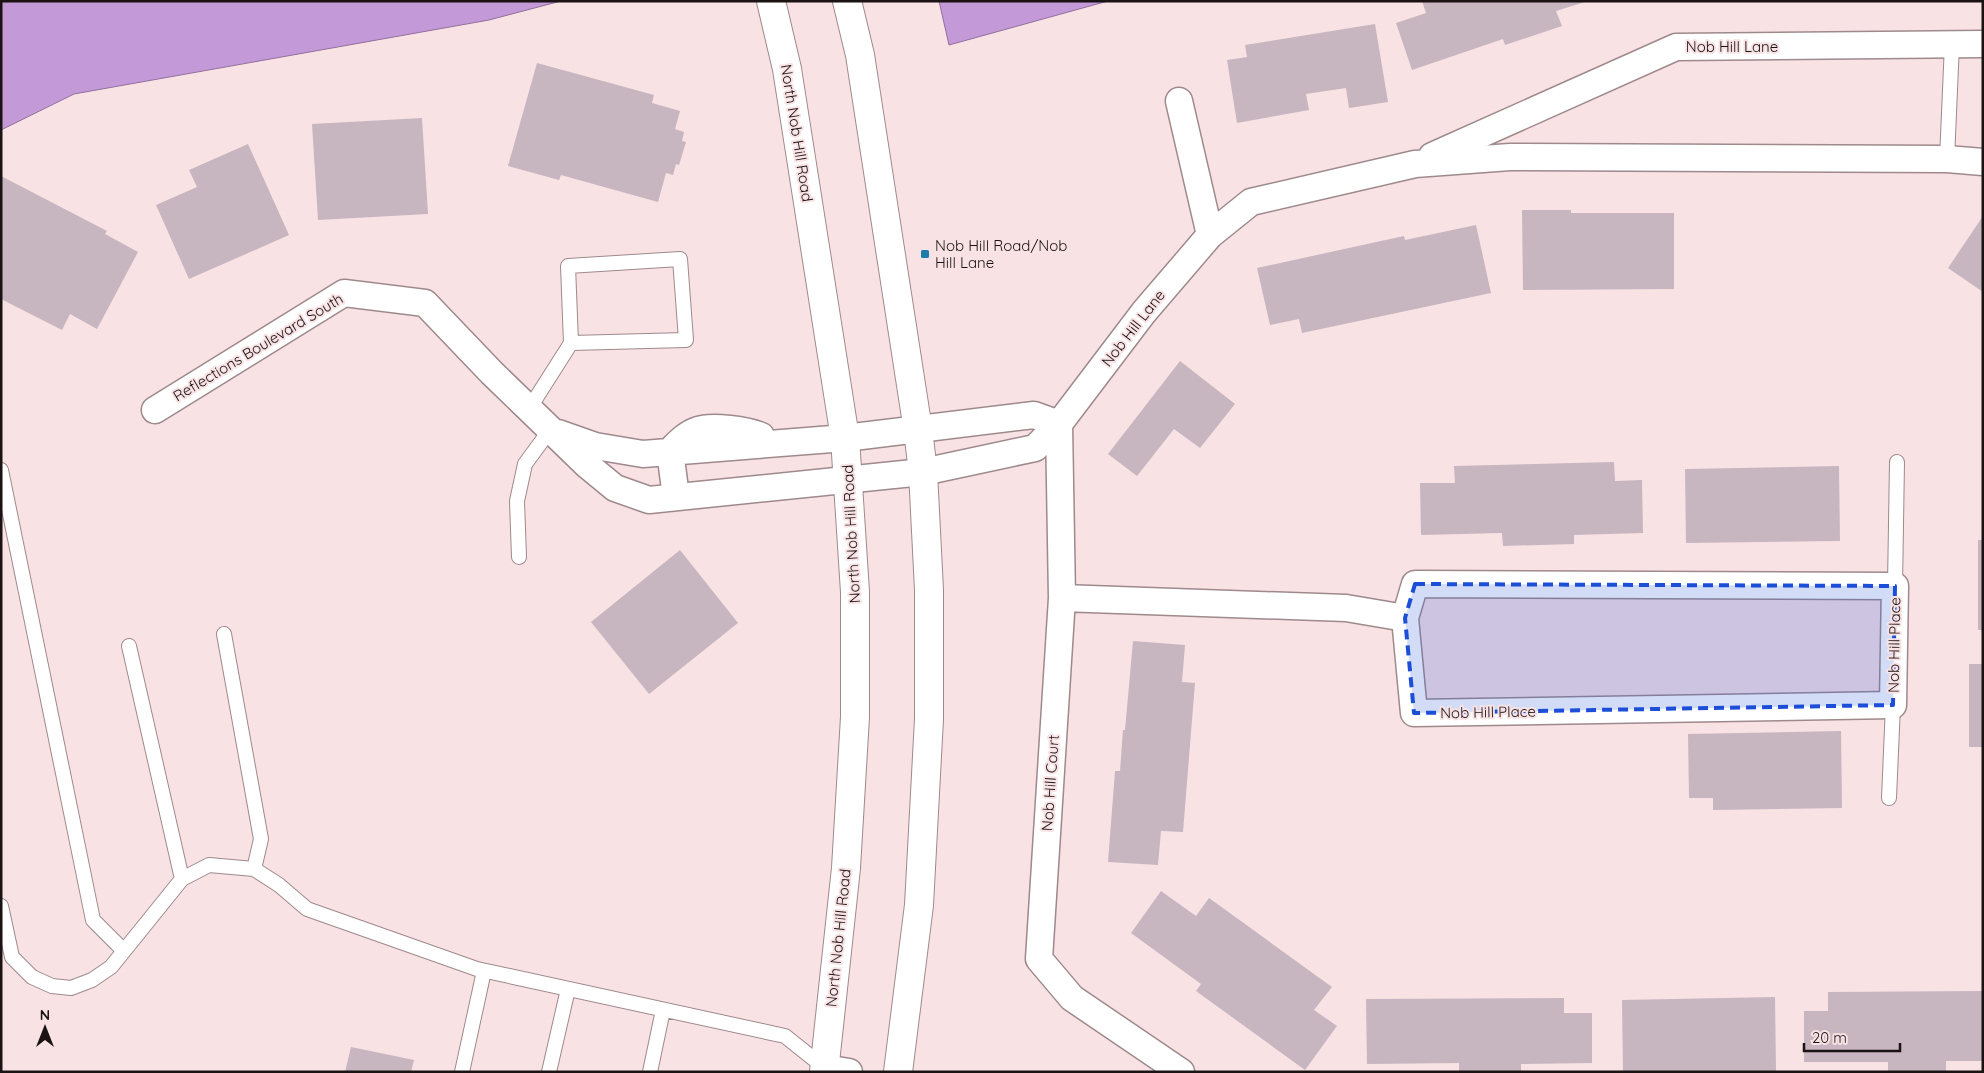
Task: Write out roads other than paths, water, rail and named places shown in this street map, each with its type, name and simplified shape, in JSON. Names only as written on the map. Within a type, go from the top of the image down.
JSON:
[{"type":"main road","name":"North Nob Hill Road","points":[[771,1],[787,69],[845,438],[856,592],[856,717],[833,1070]]},
{"type":"main road","points":[[847,1],[860,54],[918,430],[923,472],[929,590],[929,719],[919,905],[898,1072]]},
{"type":"street","name":"Nob Hill Lane","points":[[1416,164],[1676,46],[1983,44]]},
{"type":"street","points":[[1179,101],[1210,235]]},
{"type":"street","name":"Nob Hill Lane","points":[[848,481],[923,472],[1035,448],[1059,424],[1144,312],[1210,235],[1250,202],[1416,164],[1510,156],[1967,159],[1983,162]]},
{"type":"street","name":"Reflections Boulevard South","points":[[154,410],[344,293],[425,303],[550,430],[586,465],[615,488],[649,500],[848,481]]},
{"type":"street","points":[[845,438],[1034,415],[1059,424]]},
{"type":"street","name":"Nob Hill Court","points":[[1059,424],[1062,598],[1039,959],[1072,998],[1181,1072]]},
{"type":"street","name":"Reflections Boulevard South","points":[[550,430],[595,446],[643,454],[845,438]]},
{"type":"street","points":[[670,451],[676,497]]},
{"type":"street","name":"Nob Hill Place","points":[[1416,584],[1895,586],[1892,705],[1414,713],[1405,618],[1416,584]]},
{"type":"street","points":[[1062,598],[1346,608],[1405,618]]},
{"type":"lane","points":[[1947,159],[1952,44]]},
{"type":"lane","points":[[529,409],[571,343],[568,266],[680,259],[686,340],[571,343]]},
{"type":"lane","points":[[519,557],[518,501],[525,464],[550,430]]},
{"type":"lane","points":[[1895,586],[1897,462]]},
{"type":"lane","points":[[1,470],[93,920],[124,951]]},
{"type":"lane","points":[[224,634],[262,839],[254,868]]},
{"type":"lane","points":[[129,646],[182,879]]},
{"type":"lane","points":[[1889,798],[1892,705]]},
{"type":"lane","points":[[1,906],[12,957],[32,978],[52,986],[71,988],[92,980],[111,967],[182,879],[209,865],[254,868],[279,885],[308,909],[484,970],[784,1036],[833,1070]]},
{"type":"lane","points":[[462,1072],[484,970]]},
{"type":"lane","points":[[550,1072],[568,989]]},
{"type":"lane","points":[[650,1072],[663,1010]]},
{"type":"place","name":"Nob Hill Road/Nob Hill Lane","points":[[925,254]]}]
